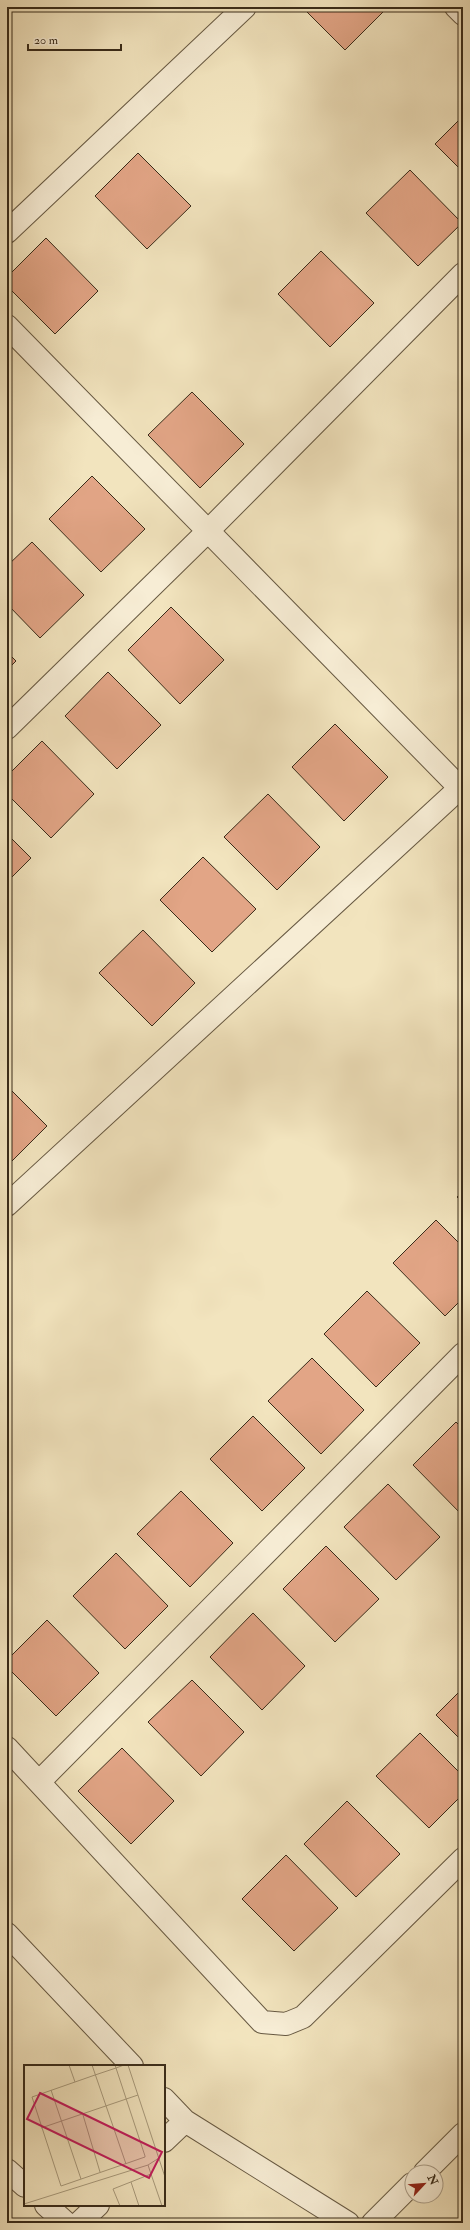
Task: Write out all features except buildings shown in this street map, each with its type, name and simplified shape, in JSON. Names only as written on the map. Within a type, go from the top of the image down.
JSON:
[{"type":"street","points":[[7,232],[246,7]]},
{"type":"street","points":[[456,7],[463,14]]},
{"type":"street","points":[[7,728],[208,531],[463,274]]},
{"type":"street","points":[[7,326],[461,789],[7,1205]]},
{"type":"street","points":[[39,1782],[463,1354]]},
{"type":"street","points":[[7,1748],[262,2022],[286,2024],[303,2017],[463,1859]]},
{"type":"street","points":[[7,1934],[131,2065]]},
{"type":"street","points":[[165,2100],[185,2121],[348,2223]]},
{"type":"street","points":[[165,2140],[185,2121]]},
{"type":"street","points":[[433,2164],[463,2134]]},
{"type":"street","points":[[7,2170],[24,2185]]},
{"type":"street","points":[[373,2223],[404,2192]]},
{"type":"street","points":[[47,2206],[66,2223]]},
{"type":"street","points":[[79,2223],[97,2206]]}]
